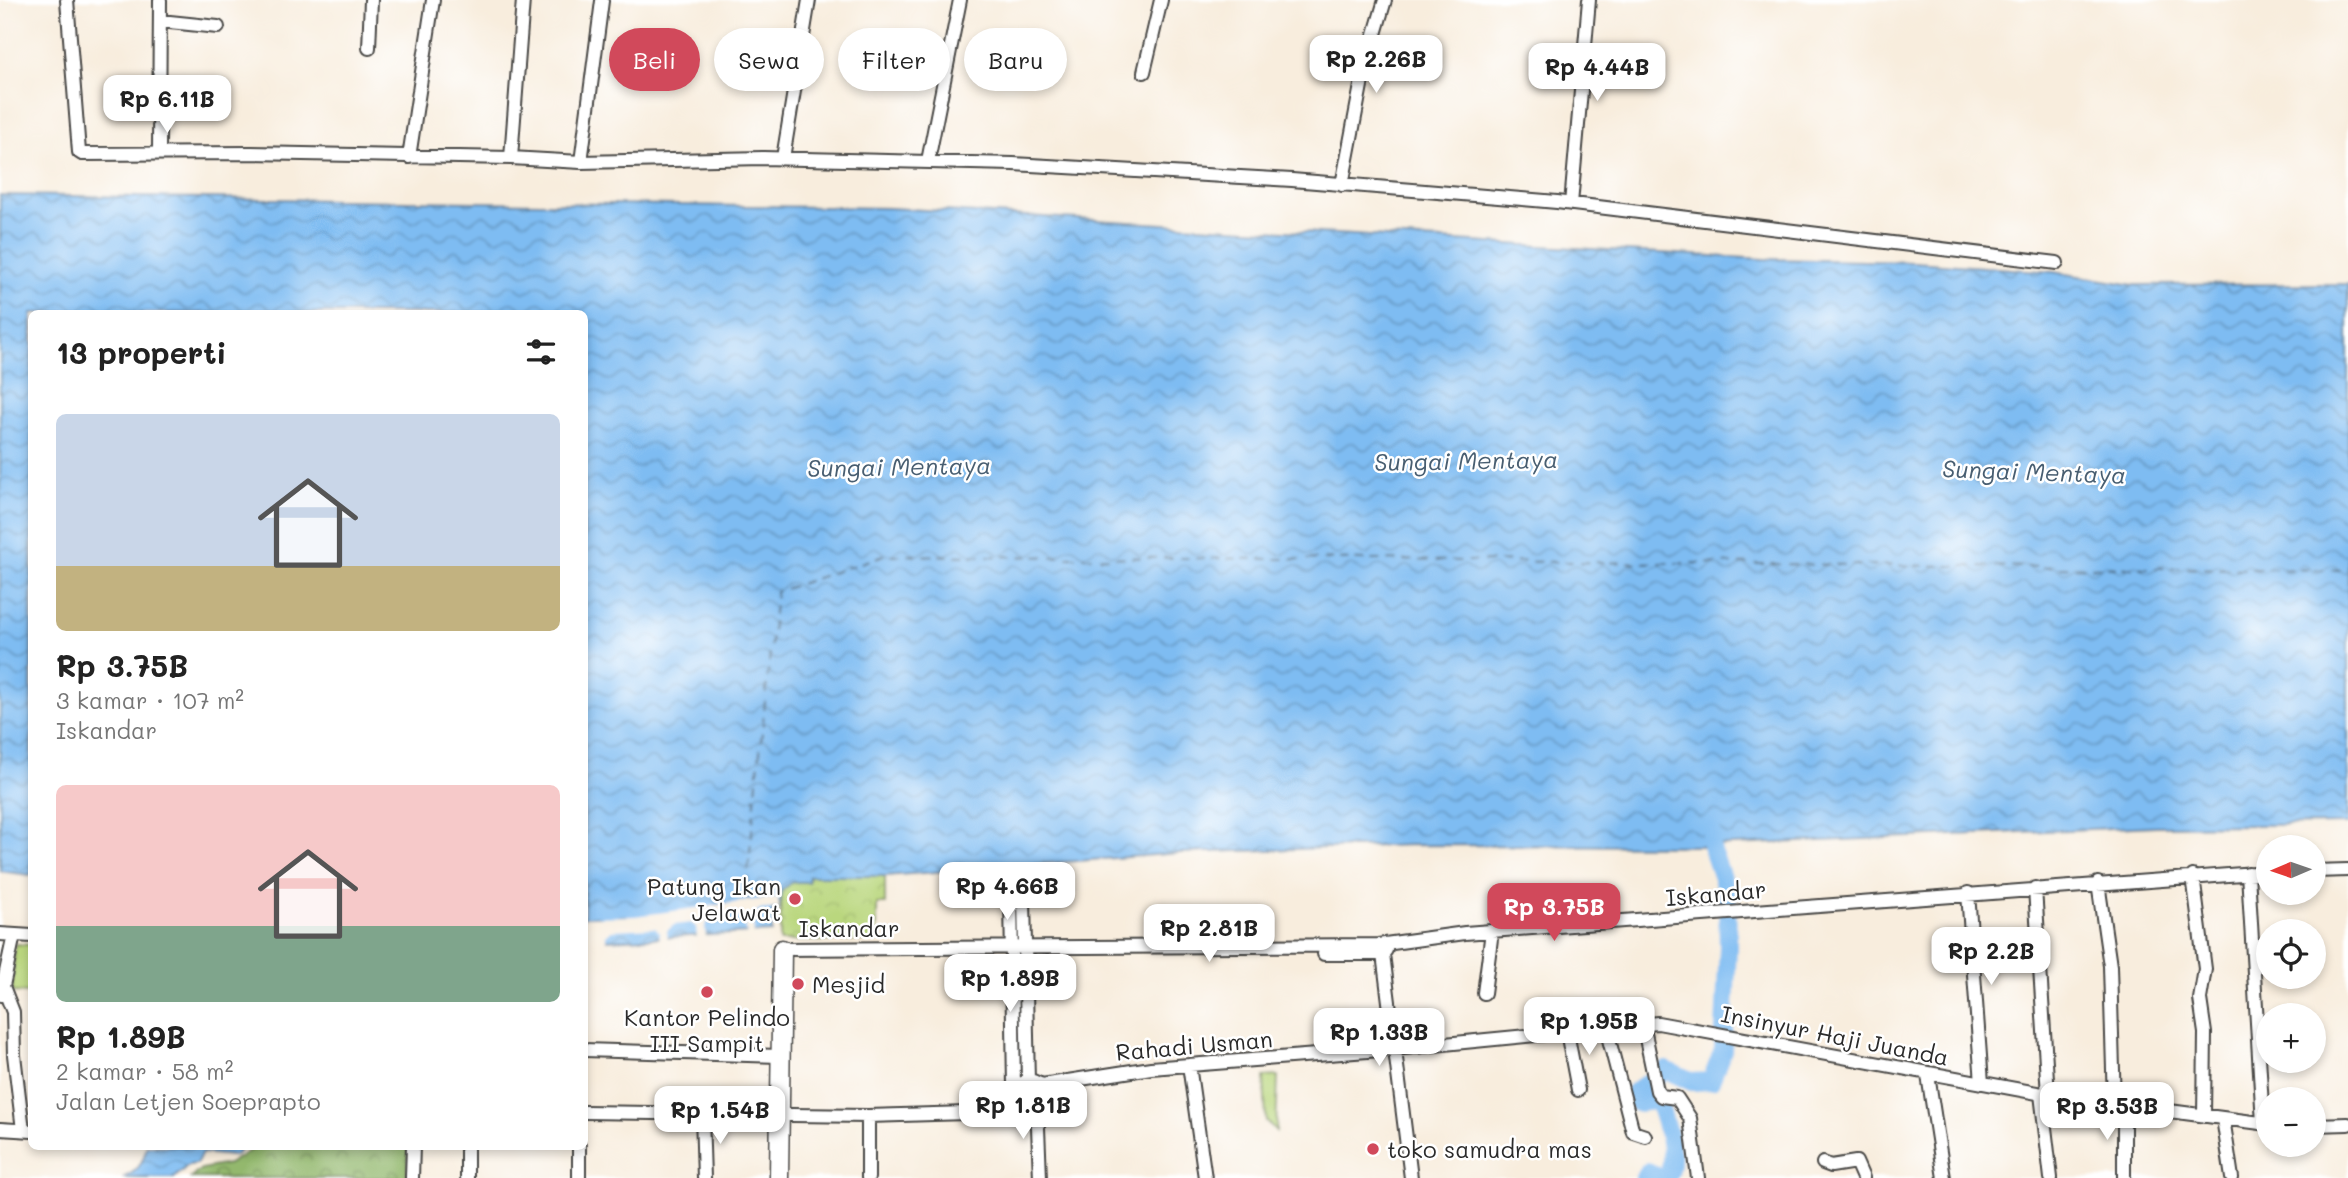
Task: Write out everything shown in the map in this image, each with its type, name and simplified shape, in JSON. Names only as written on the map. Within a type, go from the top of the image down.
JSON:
[{"type":"highway","points":[[779,1178],[782,949]]},
{"type":"street","points":[[67,0],[79,153],[251,153],[581,162],[783,158],[928,161],[1342,185],[1571,204],[2057,263]]},
{"type":"street","points":[[159,152],[160,0]]},
{"type":"street","points":[[369,48],[371,0]]},
{"type":"street","points":[[409,157],[433,0]]},
{"type":"street","points":[[511,158],[523,0]]},
{"type":"street","points":[[783,158],[809,0]]},
{"type":"street","points":[[928,161],[960,0]]},
{"type":"street","points":[[1144,72],[1161,0]]},
{"type":"street","points":[[1342,185],[1363,75],[1385,0]]},
{"type":"street","points":[[1571,204],[1589,0]]},
{"type":"street","points":[[581,162],[602,1]]},
{"type":"street","points":[[160,21],[218,27]]},
{"type":"street","points":[[2326,871],[2348,870]]},
{"type":"street","points":[[2248,873],[2263,1087]]},
{"type":"street","name":"Iskandar","points":[[782,949],[1393,944],[1492,931],[2256,873]]},
{"type":"street","points":[[2193,876],[2205,969],[2200,999],[2205,1055],[2204,1116]]},
{"type":"street","points":[[2098,883],[2110,966],[2124,1178]]},
{"type":"street","points":[[2035,888],[2044,1094],[2051,1178]]},
{"type":"street","points":[[1968,893],[1982,1083]]},
{"type":"street","points":[[1484,993],[1492,931]]},
{"type":"street","points":[[0,934],[28,936]]},
{"type":"street","points":[[0,1129],[27,1131],[14,1055],[13,1012],[2,994],[15,935]]},
{"type":"street","points":[[1393,944],[1383,954],[1411,1178]]},
{"type":"street","points":[[1015,949],[1028,1081]]},
{"type":"street","points":[[1014,1087],[1015,949]]},
{"type":"street","name":"Iskandar","points":[[1015,949],[1383,954]]},
{"type":"street","points":[[1643,1024],[1653,1078],[1659,1094],[1676,1097],[1688,1113],[1698,1178]]},
{"type":"street","name":"Insinyur Haji Juanda","points":[[1393,1049],[1664,1024],[1927,1075],[2044,1094],[2256,1122]]},
{"type":"street","points":[[1606,1028],[1633,1132],[1645,1136]]},
{"type":"street","points":[[1567,1032],[1578,1090]]},
{"type":"street","name":"Rahadi Usman","points":[[1042,1085],[1189,1065],[1393,1049]]},
{"type":"street","points":[[588,1050],[780,1056]]},
{"type":"street","points":[[1189,1065],[1205,1178]]},
{"type":"street","points":[[1927,1075],[1944,1178]]},
{"type":"street","points":[[1006,1103],[1007,1095],[1014,1087],[1028,1081],[1042,1085],[1037,1102],[1040,1178]]},
{"type":"street","points":[[588,1112],[867,1116],[967,1113],[1006,1103],[1017,1107],[1037,1102]]},
{"type":"street","points":[[702,1115],[704,1178]]},
{"type":"street","points":[[867,1116],[868,1178]]},
{"type":"street","points":[[2223,1118],[2232,1178]]},
{"type":"street","points":[[2326,1125],[2348,1124]]},
{"type":"street","points":[[412,1178],[413,1150]]},
{"type":"street","points":[[467,1150],[467,1178]]},
{"type":"street","points":[[579,1150],[579,1178]]},
{"type":"street","points":[[1823,1163],[1831,1166],[1856,1162],[1863,1178]]},
{"type":"green space","points":[[809,876],[885,876],[885,904],[877,904],[877,941],[780,941],[781,891],[792,882],[808,882]]},
{"type":"green space","points":[[15,944],[28,945],[28,993],[12,992]]},
{"type":"green space","points":[[1278,1076],[1276,1131],[1266,1121],[1264,1077]]},
{"type":"green space","points":[[251,1150],[408,1150],[407,1178],[191,1178],[201,1169],[228,1164]]},
{"type":"water","name":"Sungai Mentaya","points":[[0,195],[890,208],[1764,259],[1915,262],[2054,272],[2134,285],[2348,284],[2348,824],[2155,826],[1711,846],[1414,845],[1179,853],[885,876],[809,876],[808,882],[792,882],[781,891],[779,909],[772,910],[772,932],[606,940],[598,917],[588,917],[588,310],[28,310],[28,875],[0,871]]},
{"type":"water","points":[[146,1150],[240,1150],[234,1156],[202,1153],[196,1164],[188,1165],[174,1178],[123,1178],[140,1165]]},
{"type":"pier","points":[[778,897],[779,908],[758,910],[753,917],[754,936],[747,936],[744,917],[737,914],[712,917],[705,926],[706,938],[697,938],[696,927],[691,923],[674,925],[667,931],[668,939],[660,939],[655,928],[612,930],[606,935],[606,943],[596,920],[588,920],[588,917],[635,916]]},
{"type":"waterway","points":[[1644,1178],[1647,1172],[1662,1177],[1669,1173],[1671,1147],[1659,1104],[1653,1101],[1637,1103],[1633,1100],[1634,1092],[1666,1070],[1692,1082],[1711,1081],[1723,1050],[1728,947],[1727,893],[1711,846],[1711,823]]},
{"type":"ferry route","points":[[748,901],[748,872],[776,592],[884,555],[2348,570]]},
{"type":"place","name":"Patung Ikan Jelawat","points":[[795,899]]},
{"type":"place","name":"Mesjid","points":[[798,984]]},
{"type":"place","name":"Kantor Pelindo III Sampit","points":[[707,992]]},
{"type":"place","name":"toko samudra mas","points":[[1373,1149]]}]
